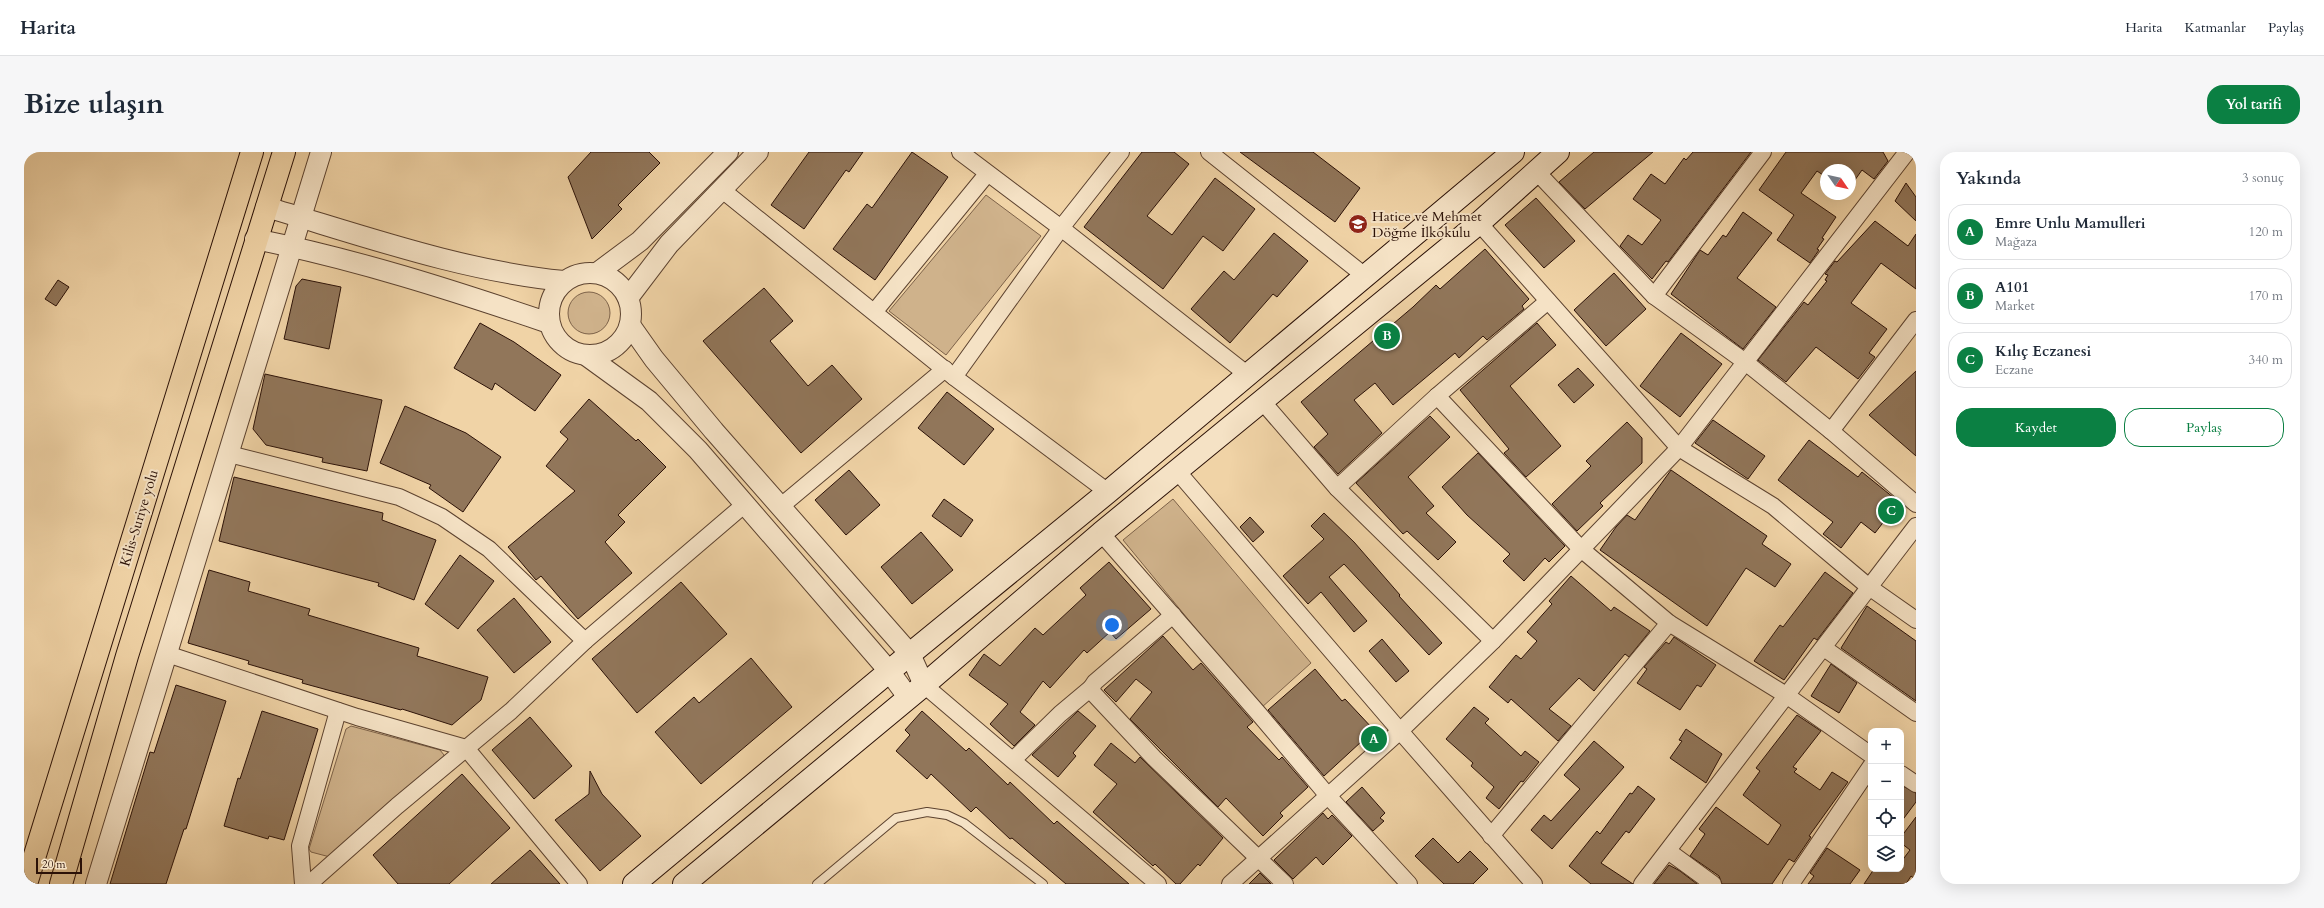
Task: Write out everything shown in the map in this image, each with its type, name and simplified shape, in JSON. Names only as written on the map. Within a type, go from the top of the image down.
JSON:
[{"type":"highway","name":"Kilis-Suriye yolu","points":[[26,884],[252,152]]},
{"type":"highway","points":[[62,884],[127,656],[255,238],[284,152]]},
{"type":"main road","points":[[634,884],[910,654],[1108,492],[1513,152]]},
{"type":"main road","points":[[684,884],[916,691],[1101,533],[1178,472],[1479,223],[1558,152]]},
{"type":"street","points":[[96,884],[321,152]]},
{"type":"street","points":[[597,273],[640,241],[728,152]]},
{"type":"street","points":[[628,298],[669,244],[758,152]]},
{"type":"street","points":[[960,152],[987,174],[1061,228],[1248,375]]},
{"type":"street","points":[[780,507],[949,373],[1121,152]]},
{"type":"street","points":[[1209,152],[1365,276]]},
{"type":"street","points":[[1654,296],[1763,152]]},
{"type":"street","points":[[1230,884],[1329,797],[1493,641],[1679,448],[1744,361],[1907,152]]},
{"type":"street","points":[[1536,171],[1654,296],[1744,361],[1916,504]]},
{"type":"street","points":[[875,311],[987,174]]},
{"type":"street","points":[[721,189],[875,311],[949,373],[1108,492]]},
{"type":"street","points":[[266,207],[425,255],[522,277],[564,281]]},
{"type":"street","points":[[1479,223],[1679,448],[1773,506],[1869,587],[1916,620]]},
{"type":"street","points":[[255,238],[292,246],[433,284],[549,323]]},
{"type":"street","points":[[587,356],[601,354],[614,348],[624,338],[630,325],[631,311],[628,298],[621,286],[610,278],[597,273],[586,272],[564,281],[556,289],[551,300],[549,323],[554,335],[562,346],[587,356],[648,401],[698,450],[890,671],[1012,760],[1158,884]]},
{"type":"street","points":[[1337,488],[1437,396],[1548,301]]},
{"type":"street","points":[[1831,432],[1916,320]]},
{"type":"street","points":[[630,325],[654,359],[780,507],[910,654],[916,691]]},
{"type":"street","points":[[1437,396],[1580,549],[1669,623],[1786,695],[1868,753]]},
{"type":"street","points":[[1262,401],[1337,488],[1493,641]]},
{"type":"street","points":[[229,454],[399,497],[442,517],[489,549],[584,641]]},
{"type":"street","points":[[1178,472],[1400,731],[1534,884]]},
{"type":"street","points":[[309,884],[397,806],[511,711],[584,641],[744,504]]},
{"type":"street","points":[[1642,884],[1916,526]]},
{"type":"street","points":[[1101,533],[1329,797],[1409,884]]},
{"type":"street","points":[[1012,760],[1060,714],[1091,688],[1095,682],[1172,615]]},
{"type":"street","points":[[1491,836],[1669,623]]},
{"type":"street","points":[[1824,648],[1916,713]]},
{"type":"street","points":[[167,654],[338,711],[466,748],[579,884]]},
{"type":"street","points":[[1091,688],[1094,694],[1154,758],[1285,884]]},
{"type":"street","points":[[303,884],[300,846],[338,711]]},
{"type":"street","points":[[1791,884],[1868,770]]},
{"type":"street","points":[[1904,776],[1916,784]]},
{"type":"street","points":[[1668,851],[1713,884]]},
{"type":"lane","points":[[816,884],[896,818],[927,812],[947,815],[964,823],[1043,884]]},
{"type":"shaded area","points":[[986,195],[1041,236],[946,355],[889,311]]},
{"type":"shaded area","points":[[589,292],[604,298],[610,313],[604,328],[589,334],[574,328],[568,313],[574,298]]},
{"type":"shaded area","points":[[1173,499],[1311,663],[1261,708],[1123,540]]},
{"type":"shaded area","points":[[351,726],[440,750],[444,755],[443,761],[330,857],[311,852],[309,849],[346,729]]},
{"type":"building","points":[[591,152],[649,152],[660,163],[618,205],[622,209],[592,239],[568,177]]},
{"type":"building","points":[[809,152],[863,152],[849,172],[846,170],[804,229],[771,205]]},
{"type":"building","points":[[912,152],[948,177],[875,280],[833,249],[867,204],[872,208]]},
{"type":"building","points":[[1142,152],[1174,152],[1189,164],[1147,216],[1172,235],[1215,178],[1255,209],[1223,251],[1203,236],[1163,289],[1084,227]]},
{"type":"building","points":[[1240,152],[1313,152],[1360,188],[1335,222]]},
{"type":"building","points":[[1594,152],[1653,152],[1585,209],[1559,182]]},
{"type":"building","points":[[1693,152],[1751,152],[1668,262],[1666,261],[1652,279],[1620,246],[1628,235],[1642,245],[1661,220],[1633,199],[1651,174],[1665,184],[1684,158],[1686,160]]},
{"type":"building","points":[[1786,152],[1883,152],[1888,161],[1874,179],[1862,170],[1856,178],[1856,164],[1820,164],[1820,173],[1817,171],[1801,193],[1836,217],[1822,238],[1824,239],[1817,249],[1819,250],[1810,263],[1777,240],[1794,215],[1759,190]]},
{"type":"building","points":[[1906,183],[1916,197],[1916,221],[1895,201]]},
{"type":"building","points":[[1536,198],[1575,241],[1544,268],[1505,225]]},
{"type":"building","points":[[1743,212],[1772,233],[1737,278],[1776,307],[1743,349],[1671,294],[1700,250],[1708,255],[1723,235],[1726,237]]},
{"type":"building","points":[[1875,221],[1908,246],[1916,234],[1916,289],[1881,263],[1851,303],[1887,329],[1869,353],[1875,357],[1858,379],[1816,347],[1786,382],[1758,360],[1804,302],[1808,305],[1827,281],[1825,280],[1828,275],[1825,274],[1835,261],[1837,262]]},
{"type":"building","points":[[1274,233],[1308,261],[1277,297],[1273,294],[1230,343],[1191,309],[1224,271],[1234,280]]},
{"type":"building","points":[[1485,249],[1529,299],[1522,306],[1524,309],[1487,340],[1483,336],[1459,358],[1455,353],[1393,405],[1375,383],[1354,400],[1382,433],[1338,474],[1314,447],[1328,434],[1301,402],[1413,307],[1436,285],[1440,289]]},
{"type":"building","points":[[1614,273],[1646,309],[1606,346],[1574,310]]},
{"type":"building","points":[[302,279],[341,287],[329,349],[284,339],[296,286]]},
{"type":"building","points":[[58,280],[69,287],[56,306],[45,299]]},
{"type":"building","points":[[764,288],[793,321],[770,341],[808,386],[832,365],[862,399],[801,453],[703,341]]},
{"type":"building","points":[[480,323],[514,342],[561,375],[535,411],[495,383],[492,390],[454,368]]},
{"type":"building","points":[[1537,323],[1556,345],[1510,386],[1561,446],[1526,477],[1504,453],[1509,449],[1460,390]]},
{"type":"building","points":[[1681,333],[1722,364],[1680,417],[1640,386]]},
{"type":"building","points":[[1578,368],[1594,385],[1574,403],[1558,385]]},
{"type":"building","points":[[1916,371],[1916,456],[1869,415]]},
{"type":"building","points":[[265,374],[382,400],[367,471],[322,462],[323,458],[266,445],[253,429]]},
{"type":"building","points":[[947,392],[994,429],[964,465],[918,428]]},
{"type":"building","points":[[589,399],[636,441],[638,439],[666,467],[618,515],[625,522],[605,542],[632,573],[578,619],[541,576],[536,580],[508,547],[575,491],[546,466],[568,439],[560,432]]},
{"type":"building","points":[[405,406],[466,433],[501,457],[463,512],[429,488],[431,485],[380,463]]},
{"type":"building","points":[[1430,416],[1450,437],[1408,477],[1434,506],[1426,513],[1456,542],[1438,560],[1407,531],[1403,534],[1356,483]]},
{"type":"building","points":[[1713,420],[1765,456],[1748,479],[1695,443]]},
{"type":"building","points":[[1627,422],[1642,438],[1642,463],[1600,503],[1603,506],[1577,531],[1552,504],[1591,466],[1586,461]]},
{"type":"building","points":[[1809,440],[1858,477],[1862,472],[1899,502],[1875,533],[1861,522],[1841,548],[1823,534],[1833,522],[1778,480]]},
{"type":"building","points":[[1478,453],[1565,546],[1549,562],[1545,558],[1524,581],[1503,561],[1510,554],[1467,515],[1442,487]]},
{"type":"building","points":[[849,470],[880,505],[846,535],[815,500]]},
{"type":"building","points":[[1671,470],[1767,536],[1762,544],[1791,564],[1775,587],[1746,568],[1707,626],[1600,550],[1616,527],[1627,515],[1635,520]]},
{"type":"building","points":[[234,477],[383,513],[382,520],[436,540],[414,600],[378,586],[379,583],[219,541]]},
{"type":"building","points":[[944,499],[973,520],[961,537],[932,516]]},
{"type":"building","points":[[1324,513],[1354,542],[1400,595],[1399,596],[1442,643],[1429,655],[1344,564],[1329,577],[1367,621],[1354,632],[1321,592],[1308,604],[1283,576],[1324,539],[1311,526]]},
{"type":"building","points":[[1250,517],[1264,532],[1253,542],[1240,527]]},
{"type":"building","points":[[921,532],[953,570],[912,604],[881,567]]},
{"type":"building","points":[[460,555],[494,581],[458,629],[425,604]]},
{"type":"building","points":[[1109,562],[1151,609],[1116,639],[1110,632],[1087,653],[1084,650],[1050,688],[1043,681],[1020,712],[1035,725],[1014,746],[990,724],[1008,704],[969,675],[984,654],[1000,666],[1035,628],[1043,635],[1086,595],[1080,588]]},
{"type":"building","points":[[209,570],[250,582],[248,591],[310,609],[308,615],[419,648],[417,656],[488,677],[481,700],[452,725],[402,709],[401,710],[302,683],[303,680],[248,664],[249,661],[188,643]]},
{"type":"building","points":[[1825,572],[1853,593],[1817,640],[1814,638],[1784,680],[1754,661],[1780,625],[1783,627]]},
{"type":"building","points":[[1571,576],[1611,611],[1614,607],[1650,631],[1629,657],[1625,654],[1594,691],[1579,678],[1549,709],[1571,726],[1558,741],[1511,699],[1508,703],[1489,687],[1516,655],[1521,659],[1537,641],[1527,632],[1552,604],[1549,601]]},
{"type":"building","points":[[681,582],[727,634],[637,713],[592,659]]},
{"type":"building","points":[[514,598],[551,642],[514,673],[477,630]]},
{"type":"building","points":[[1867,606],[1916,641],[1916,701],[1841,648]]},
{"type":"building","points":[[1163,636],[1193,670],[1201,663],[1253,722],[1247,727],[1279,760],[1282,757],[1308,787],[1280,813],[1283,816],[1263,836],[1226,798],[1218,807],[1130,719],[1152,692],[1136,679],[1116,702],[1104,690]]},
{"type":"building","points":[[1674,637],[1716,665],[1701,687],[1697,685],[1680,710],[1637,683],[1647,669],[1644,667],[1666,642],[1669,644]]},
{"type":"building","points":[[1382,639],[1409,671],[1396,682],[1369,651]]},
{"type":"building","points":[[751,658],[792,707],[701,784],[655,732],[694,697],[699,703]]},
{"type":"building","points":[[1831,664],[1857,683],[1839,713],[1811,696]]},
{"type":"building","points":[[1315,669],[1342,701],[1345,699],[1374,730],[1324,776],[1268,710]]},
{"type":"building","points":[[176,685],[226,701],[186,829],[184,829],[166,884],[110,884],[150,752],[154,753]]},
{"type":"building","points":[[1474,707],[1489,719],[1485,723],[1521,756],[1525,751],[1539,762],[1523,782],[1521,781],[1499,809],[1486,798],[1494,787],[1471,766],[1473,763],[1446,739]]},
{"type":"building","points":[[262,711],[318,729],[284,840],[269,836],[268,839],[224,826],[238,778],[240,779]]},
{"type":"building","points":[[922,711],[966,751],[969,748],[1008,785],[1010,782],[1054,824],[1057,821],[1129,884],[1066,884],[1012,838],[1010,839],[976,807],[971,812],[931,774],[927,779],[896,751],[910,735],[905,730]]},
{"type":"building","points":[[1078,711],[1096,726],[1073,753],[1076,756],[1058,777],[1032,755]]},
{"type":"building","points":[[1797,715],[1821,731],[1793,767],[1797,769],[1794,772],[1820,790],[1832,772],[1848,782],[1809,836],[1811,837],[1794,862],[1789,859],[1772,884],[1722,884],[1719,876],[1690,856],[1705,834],[1699,829],[1716,807],[1768,845],[1781,825],[1743,795],[1760,771],[1756,768]]},
{"type":"building","points":[[530,717],[572,766],[534,799],[492,750]]},
{"type":"building","points":[[1686,729],[1722,754],[1706,783],[1670,758],[1682,741],[1679,740]]},
{"type":"building","points":[[1594,741],[1624,767],[1552,849],[1531,830],[1544,815],[1551,821],[1580,789],[1564,775]]},
{"type":"building","points":[[1111,743],[1135,763],[1140,757],[1223,838],[1200,866],[1198,864],[1180,884],[1176,884],[1155,864],[1153,866],[1093,812],[1117,784],[1094,765]]},
{"type":"building","points":[[590,771],[602,794],[641,836],[600,871],[555,820],[589,794]]},
{"type":"building","points":[[462,774],[510,828],[449,884],[398,884],[373,855]]},
{"type":"building","points":[[1638,786],[1655,799],[1629,833],[1626,831],[1601,863],[1633,884],[1591,884],[1569,866],[1597,831],[1600,834],[1630,793],[1632,794]]},
{"type":"building","points":[[1362,787],[1385,813],[1380,818],[1384,821],[1373,831],[1346,802]]},
{"type":"building","points":[[1904,787],[1916,793],[1916,802],[1904,818]]},
{"type":"building","points":[[1323,813],[1328,819],[1332,815],[1352,836],[1323,865],[1316,857],[1293,879],[1274,860]]},
{"type":"building","points":[[1916,817],[1916,880],[1911,876],[1906,884],[1864,884],[1872,872],[1904,872],[1904,858],[1910,850],[1904,845],[1904,833]]},
{"type":"building","points":[[1433,838],[1458,863],[1470,851],[1488,869],[1473,884],[1444,884],[1415,856]]},
{"type":"building","points":[[1827,848],[1860,870],[1850,884],[1808,884],[1814,876],[1810,873]]},
{"type":"building","points":[[530,850],[560,884],[491,884]]},
{"type":"building","points":[[1669,865],[1680,871],[1697,884],[1654,884]]},
{"type":"building","points":[[1260,873],[1271,884],[1249,884]]},
{"type":"place","name":"Hatice ve Mehmet Döğme İlkokulu","points":[[1358,224]]},
{"type":"place","name":"A101","points":[[1387,336]]},
{"type":"place","name":"Kılıç Eczanesi","points":[[1891,511]]},
{"type":"place","name":"Emre Unlu Mamulleri","points":[[1374,739]]}]
